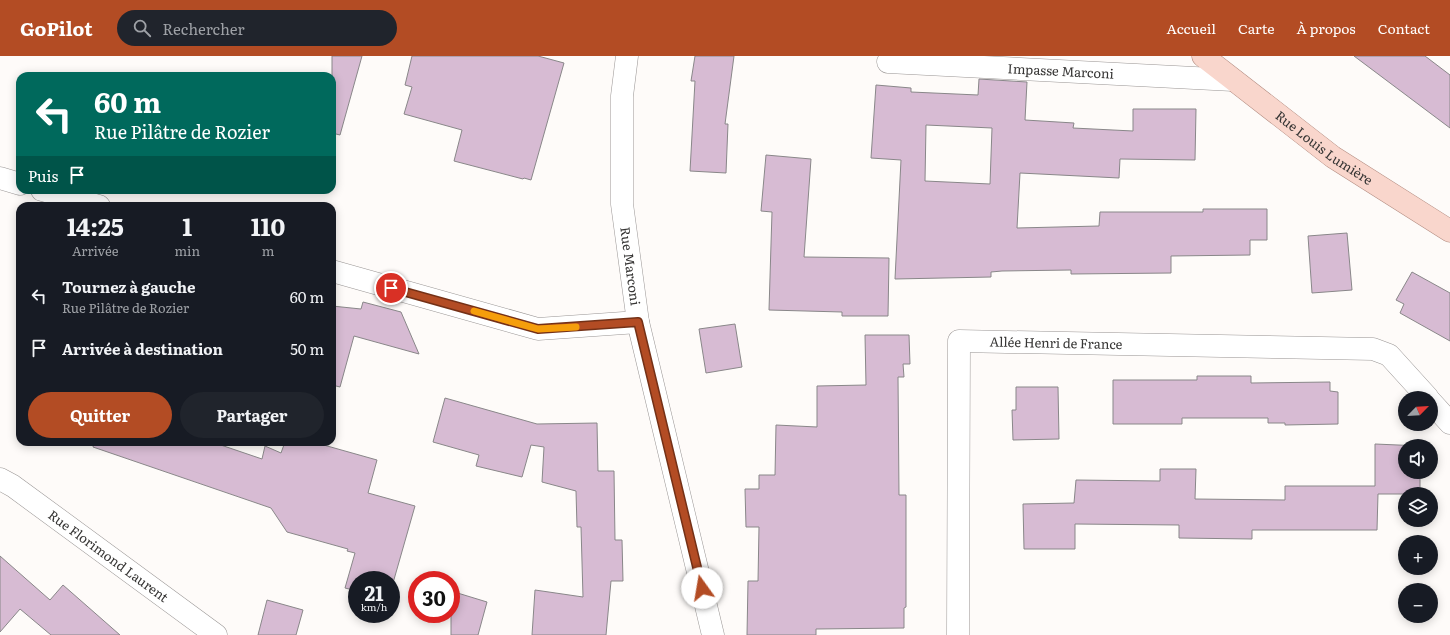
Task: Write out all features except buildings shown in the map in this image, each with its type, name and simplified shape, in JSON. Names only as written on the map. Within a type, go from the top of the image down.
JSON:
[{"type":"main road","name":"Rue Louis Lumière","points":[[1203,56],[1333,157],[1450,231]]},
{"type":"street","name":"Rue Marconi","points":[[626,56],[622,96],[622,204],[638,322],[713,635]]},
{"type":"street","name":"Impasse Marconi","points":[[888,62],[1233,80]]},
{"type":"street","points":[[0,178],[16,183]]},
{"type":"street","points":[[56,194],[85,202]]},
{"type":"street","points":[[336,272],[538,329],[638,322]]},
{"type":"street","name":"Allée Henri de France","points":[[958,635],[959,341],[1373,349],[1389,355],[1422,391]]},
{"type":"street","points":[[1438,410],[1450,423]]},
{"type":"street","name":"Rue Florimond Laurent","points":[[0,478],[20,491],[216,635]]},
{"type":"slow traffic","points":[[474,311],[538,329],[576,327]]},
{"type":"route","points":[[391,288],[538,329],[638,322],[702,588]]}]
